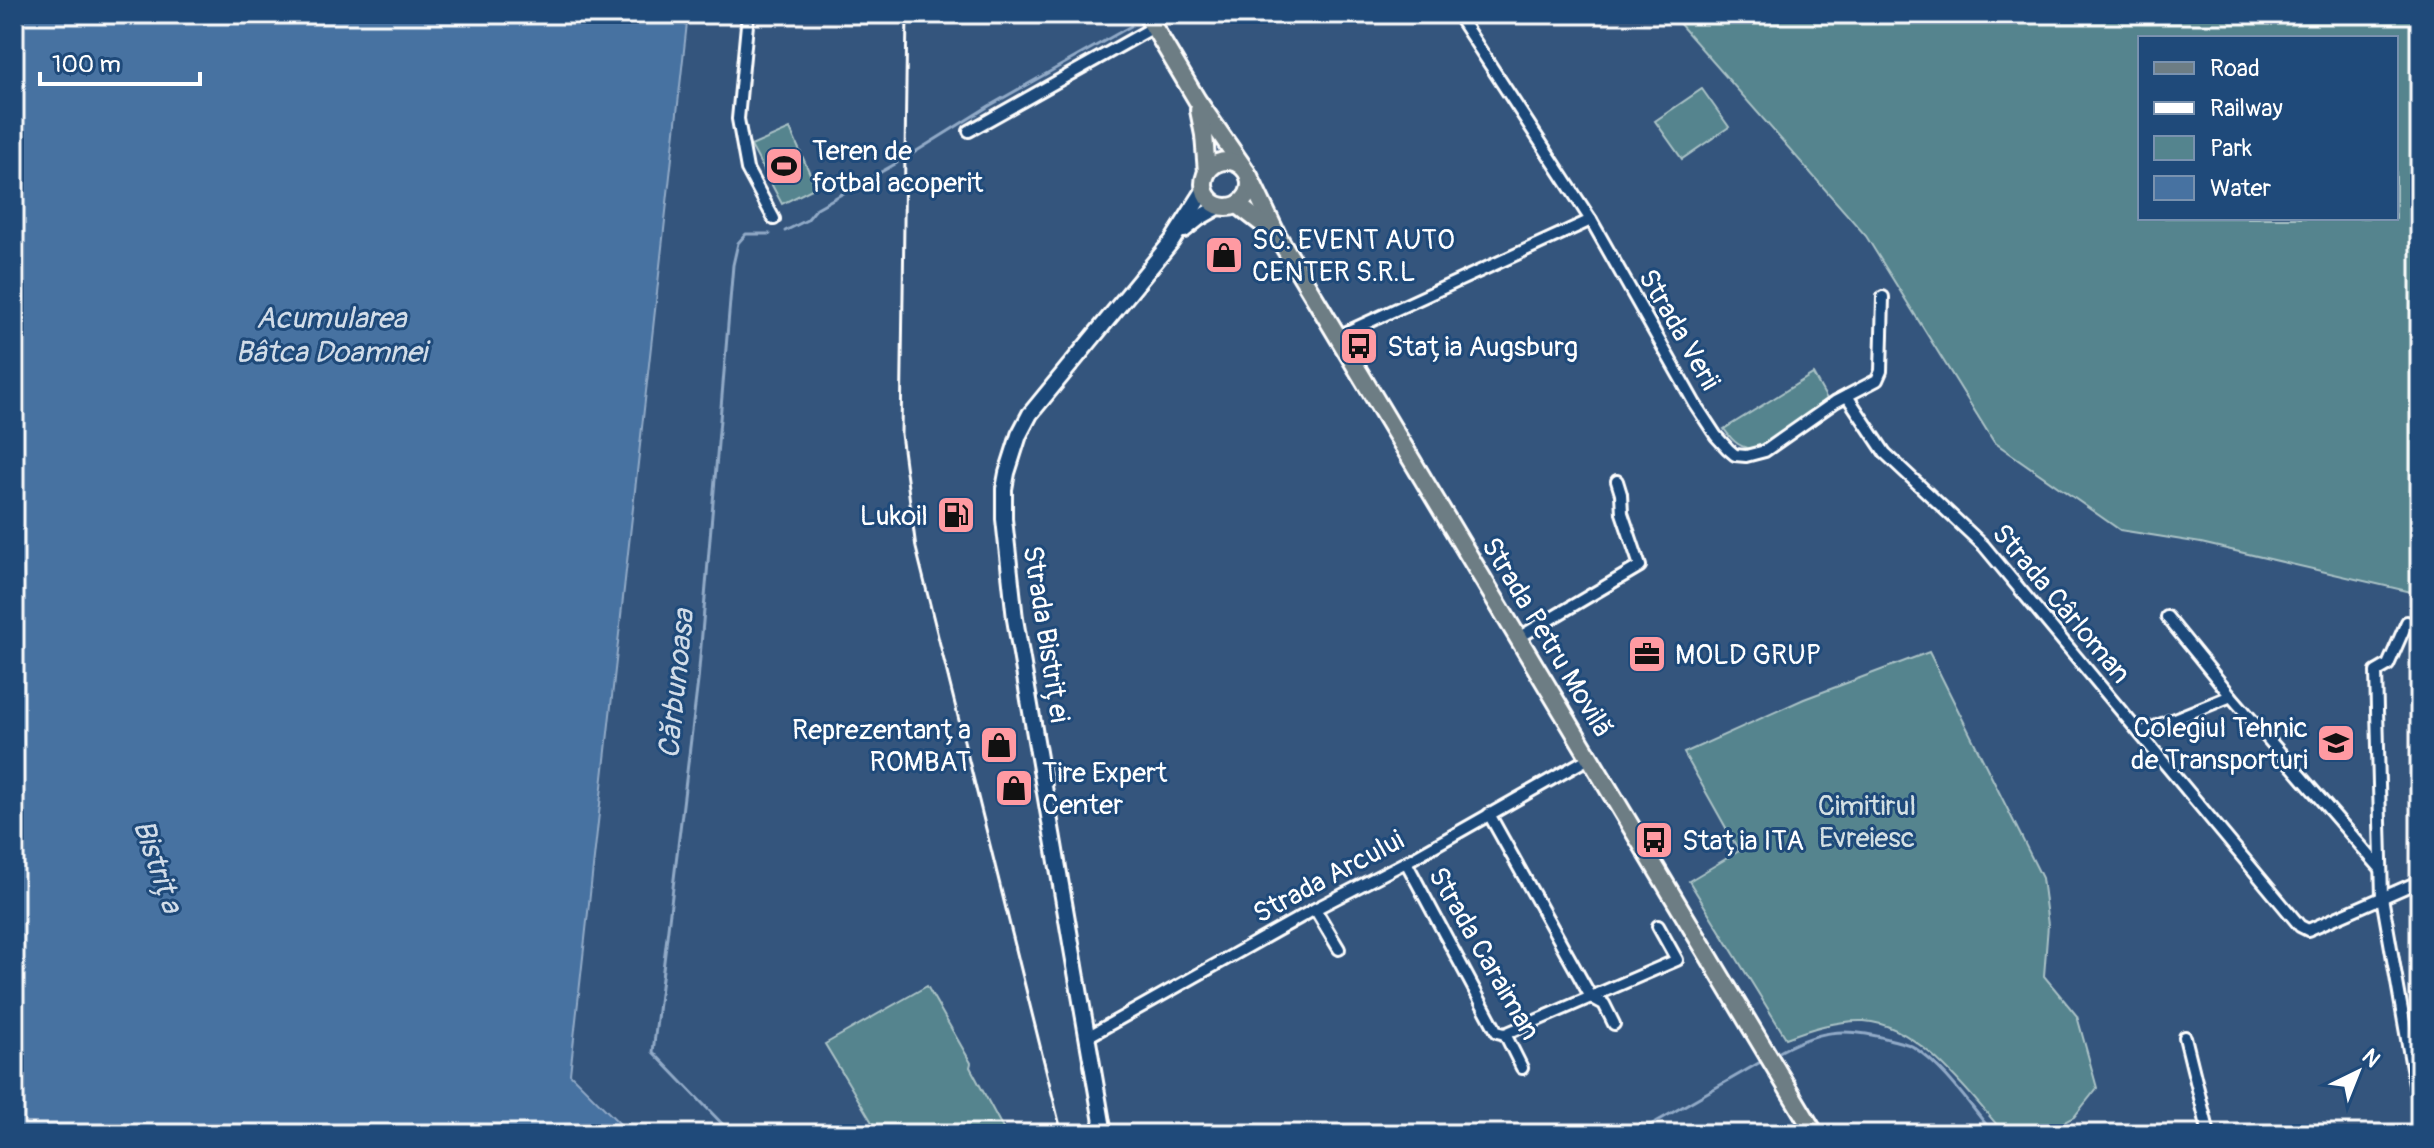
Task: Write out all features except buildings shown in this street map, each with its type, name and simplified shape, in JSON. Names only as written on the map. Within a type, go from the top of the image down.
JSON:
[{"type":"main road","name":"Strada Petru Movilă","points":[[1150,20],[1197,100],[1247,172],[1277,235],[1815,1134]]},
{"type":"main road","name":"Strada Petru Movilă","points":[[1197,100],[1204,135],[1206,181]]},
{"type":"main road","points":[[1224,161],[1238,164],[1247,172],[1250,190],[1238,205],[1220,206],[1210,200],[1206,181],[1212,167],[1224,161]]},
{"type":"main road","name":"Strada Bistriței","points":[[1104,1134],[1015,619],[1004,519],[1004,489],[1019,435],[1030,414],[1172,241],[1206,181]]},
{"type":"main road","name":"Strada Petru Movilă","points":[[1238,205],[1277,235]]},
{"type":"main road","name":"Strada Bistriței","points":[[1172,241],[1199,218],[1220,206]]},
{"type":"street","points":[[748,14],[738,119],[747,169],[774,219]]},
{"type":"street","name":"Strada Verii","points":[[1457,14],[1591,220],[1695,404],[1716,436],[1735,455],[1746,456],[1765,451],[1835,402],[1877,380],[1881,371],[1883,297]]},
{"type":"street","points":[[969,131],[1150,20]]},
{"type":"street","points":[[1338,336],[1591,220]]},
{"type":"street","name":"Strada Cârloman","points":[[1847,396],[1885,453],[1984,546],[2300,926],[2308,930],[2382,897]]},
{"type":"street","points":[[1518,638],[1640,566],[1622,513],[1617,481]]},
{"type":"street","points":[[2167,617],[2381,869]]},
{"type":"street","points":[[2407,622],[2388,665],[2376,672],[2381,869],[2382,897],[2420,1113]]},
{"type":"street","points":[[2140,733],[2231,696]]},
{"type":"street","name":"Strada Arcului","points":[[1089,1036],[1589,758]]},
{"type":"street","points":[[1489,814],[1591,997],[1604,1004],[1614,1024]]},
{"type":"street","name":"Strada Caraiman","points":[[1406,862],[1497,1032],[1505,1034],[1522,1068]]},
{"type":"street","points":[[2382,897],[2420,881]]},
{"type":"street","points":[[1315,909],[1339,949]]},
{"type":"street","points":[[1505,1034],[1677,960],[1658,926]]},
{"type":"street","points":[[2185,1037],[2209,1134]]},
{"type":"green space","points":[[1671,14],[2420,14],[2420,594],[2201,543],[2120,530],[1994,442],[1866,236]]},
{"type":"green space","points":[[1702,89],[1729,127],[1682,159],[1655,121]]},
{"type":"green space","name":"Teren de fotbal acoperit","points":[[790,129],[816,187],[782,204],[751,146]]},
{"type":"green space","points":[[1813,374],[1827,399],[1758,450],[1738,444],[1724,429]]},
{"type":"green space","name":"Cimitirul Evreiesc","points":[[1929,652],[2042,878],[2048,925],[2044,976],[2077,1016],[2097,1088],[2074,1117],[2042,1134],[2005,1134],[1942,1064],[1924,1048],[1884,1025],[1864,1021],[1844,1022],[1786,1038],[1689,881],[1739,851],[1684,753],[1804,699]]},
{"type":"green space","points":[[927,986],[971,1063],[970,1067],[1006,1134],[879,1134],[825,1044]]},
{"type":"water","name":"Acumularea Bâtca Doamnei","points":[[14,14],[688,14],[570,1074],[630,1134],[14,1134]]},
{"type":"waterway","name":"Cărbunoasa","points":[[907,157],[989,106],[1131,26]]},
{"type":"waterway","name":"Cărbunoasa","points":[[785,231],[807,220],[817,208],[897,163]]},
{"type":"waterway","name":"Cărbunoasa","points":[[732,1134],[653,1052],[698,681],[733,265],[738,243],[746,234],[770,234]]},
{"type":"waterway","points":[[1774,1055],[1804,1040],[1831,1033],[1859,1033],[1907,1044],[1937,1066],[1994,1134]]},
{"type":"waterway","points":[[1635,1134],[1764,1060]]},
{"type":"railway","points":[[907,14],[901,434],[916,548],[1062,1134]]},
{"type":"place","name":"Teren de fotbal acoperit","points":[[784,166]]},
{"type":"place","name":"SC. EVENT AUTO CENTER S.R.L","points":[[1224,255]]},
{"type":"place","name":"Stația Augsburg","points":[[1359,346]]},
{"type":"place","name":"Lukoil","points":[[956,515]]},
{"type":"place","name":"MOLD GRUP","points":[[1647,654]]},
{"type":"place","name":"Colegiul Tehnic de Transporturi","points":[[2336,743]]},
{"type":"place","name":"Reprezentanța ROMBAT","points":[[999,745]]},
{"type":"place","name":"Tire Expert Center","points":[[1014,788]]},
{"type":"place","name":"Stația ITA","points":[[1654,840]]},
{"type":"water label","name":"Bistrița","points":[[158,866]]}]
